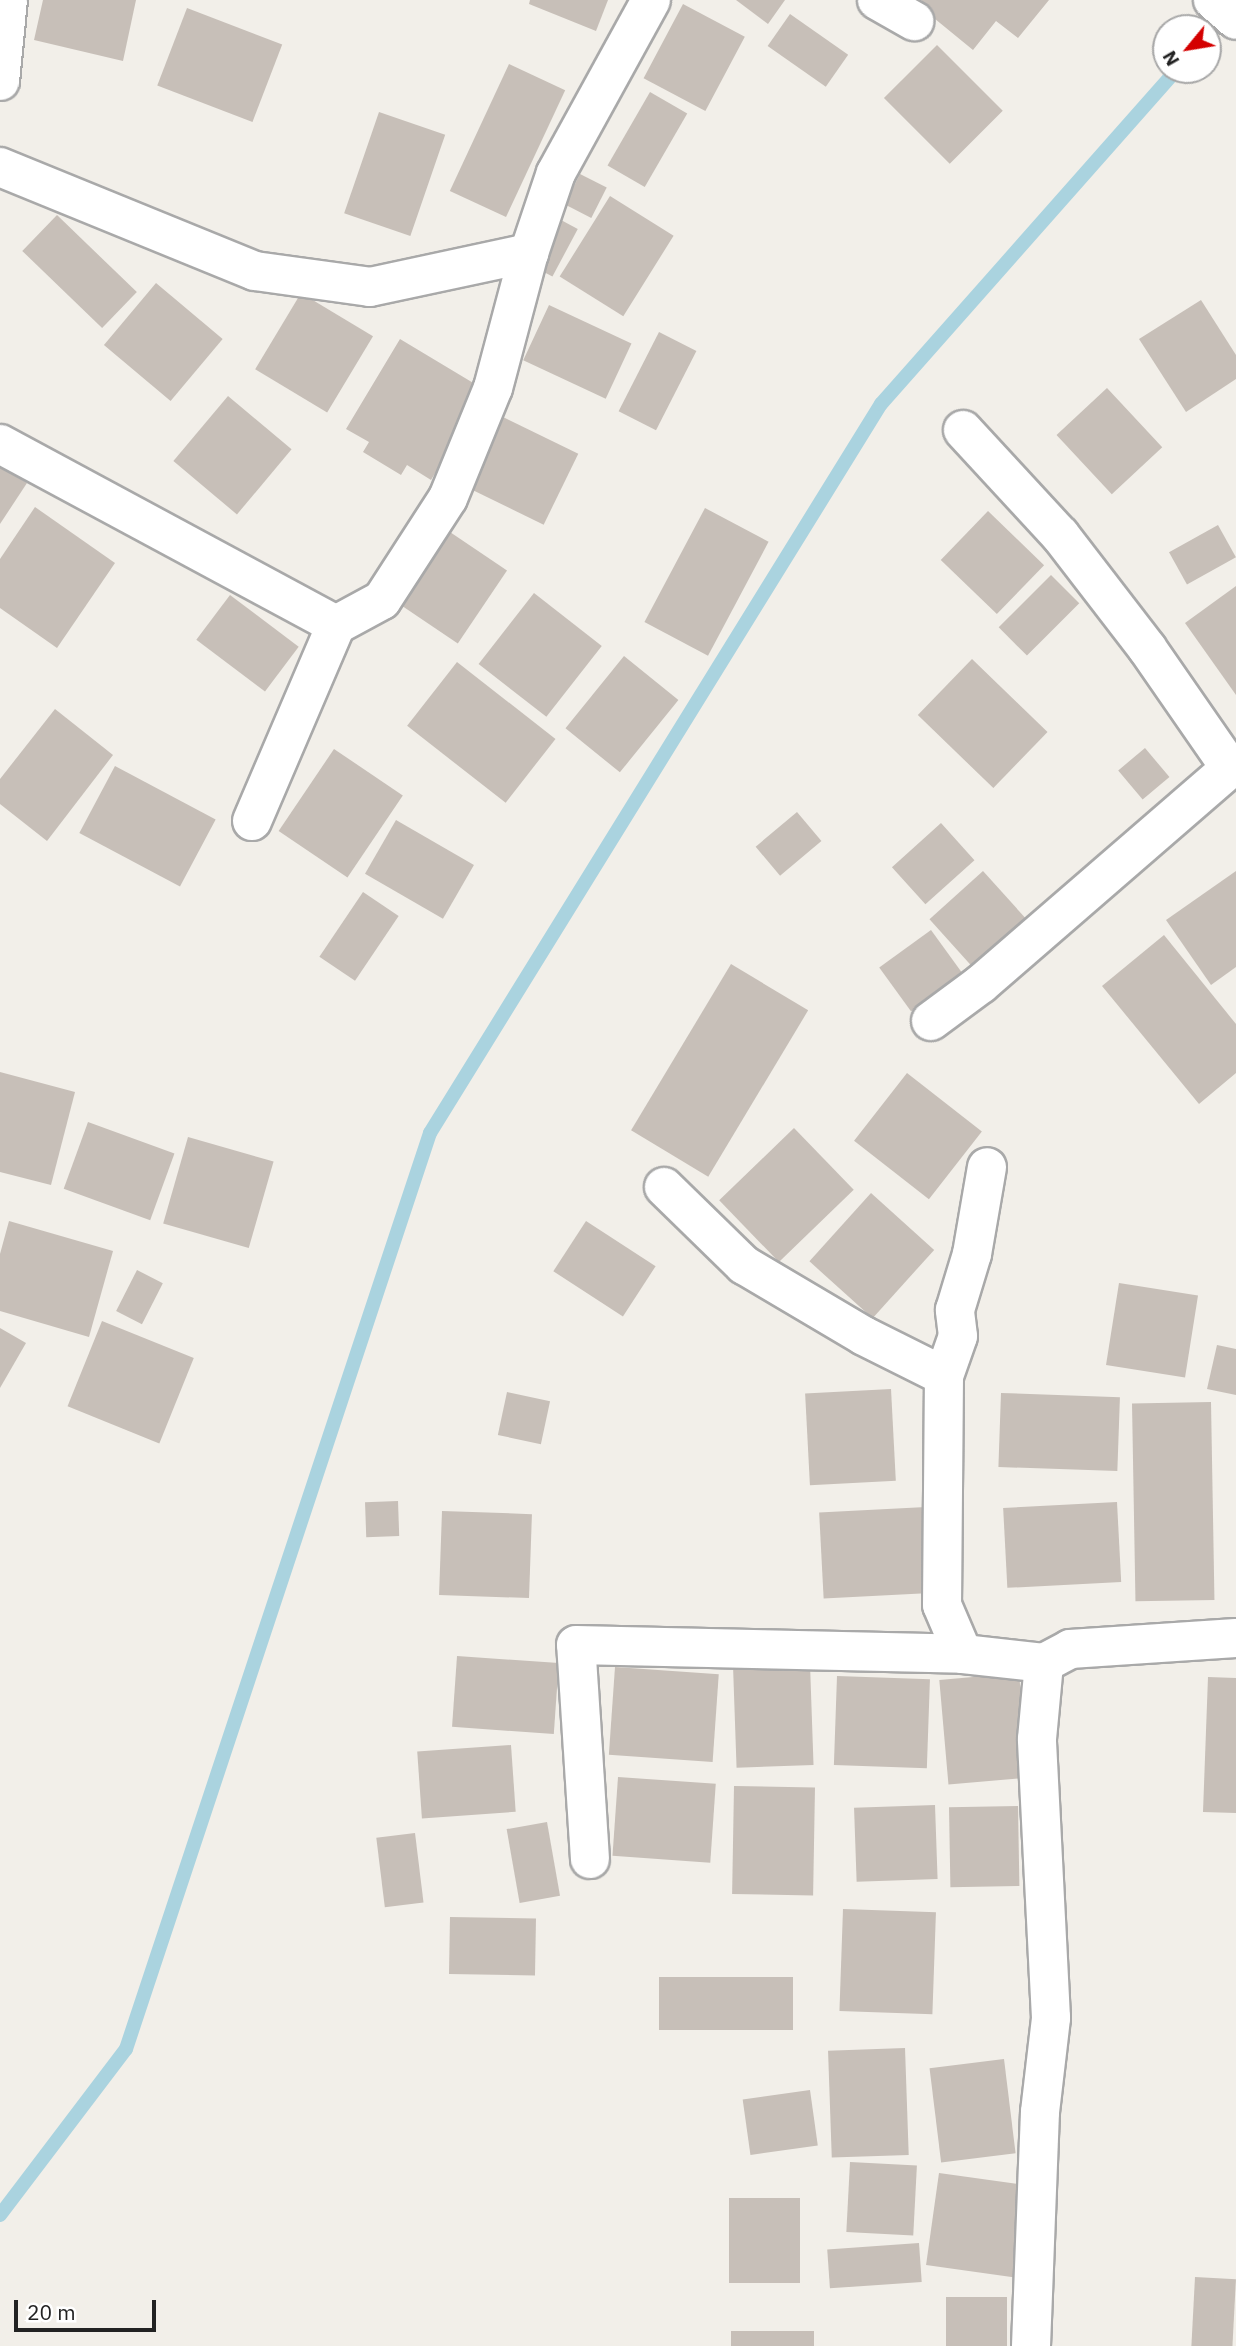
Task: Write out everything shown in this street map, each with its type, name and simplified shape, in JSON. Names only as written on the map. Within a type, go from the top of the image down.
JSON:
[{"type":"street","points":[[0,81],[8,0]]},
{"type":"street","points":[[253,821],[336,625],[382,600],[448,498],[493,388],[529,253],[556,173],[651,0]]},
{"type":"street","points":[[877,0],[914,21]]},
{"type":"street","points":[[1213,0],[1236,20]]},
{"type":"street","points":[[0,167],[256,271],[370,287],[529,253]]},
{"type":"street","points":[[932,1021],[981,984],[1233,767],[1147,648],[1060,535],[963,430]]},
{"type":"street","points":[[0,444],[336,625]]},
{"type":"street","points":[[963,1654],[942,1605],[944,1376],[958,1336],[955,1310],[972,1254],[987,1167]]},
{"type":"street","points":[[664,1187],[744,1265],[864,1336],[944,1376]]},
{"type":"street","points":[[590,1859],[576,1646],[963,1654],[1044,1663],[1070,1649],[1236,1638]]},
{"type":"street","points":[[1031,2346],[1040,2112],[1051,2018],[1037,1739],[1044,1663]]},
{"type":"building","points":[[43,0],[136,0],[123,61],[34,40]]},
{"type":"building","points":[[530,0],[608,0],[596,31],[529,4]]},
{"type":"building","points":[[736,0],[785,0],[768,24]]},
{"type":"building","points":[[922,0],[1049,0],[1018,38],[996,21],[973,50],[918,5]]},
{"type":"building","points":[[683,4],[745,37],[705,111],[644,78]]},
{"type":"building","points":[[187,8],[282,45],[252,122],[157,85]]},
{"type":"building","points":[[790,14],[848,55],[826,87],[768,46]]},
{"type":"building","points":[[937,45],[1003,111],[950,164],[884,98]]},
{"type":"building","points":[[509,64],[565,90],[506,217],[450,191]]},
{"type":"building","points":[[650,92],[687,114],[645,187],[608,166]]},
{"type":"building","points":[[379,112],[445,135],[410,236],[344,213]]},
{"type":"building","points":[[580,174],[607,188],[591,218],[565,204]]},
{"type":"building","points":[[610,196],[674,236],[623,316],[560,277]]},
{"type":"building","points":[[57,215],[137,292],[102,328],[22,251]]},
{"type":"building","points":[[561,220],[578,229],[552,277],[536,268]]},
{"type":"building","points":[[156,283],[223,339],[171,401],[104,345]]},
{"type":"building","points":[[301,293],[373,336],[327,413],[255,369]]},
{"type":"building","points":[[1201,300],[1236,355],[1236,379],[1186,412],[1139,339]]},
{"type":"building","points":[[549,305],[631,343],[606,399],[523,360]]},
{"type":"building","points":[[659,332],[696,351],[656,430],[619,411]]},
{"type":"building","points":[[400,339],[485,390],[431,480],[407,465],[401,475],[363,452],[369,442],[346,429]]},
{"type":"building","points":[[1107,388],[1162,447],[1112,494],[1057,435]]},
{"type":"building","points":[[228,396],[292,449],[237,514],[173,461]]},
{"type":"building","points":[[501,416],[578,454],[544,525],[466,487]]},
{"type":"building","points":[[0,465],[27,483],[0,524]]},
{"type":"building","points":[[35,507],[115,563],[57,648],[0,608],[0,559]]},
{"type":"building","points":[[705,508],[769,542],[708,656],[644,622]]},
{"type":"building","points":[[988,511],[1044,565],[997,614],[941,560]]},
{"type":"building","points":[[1218,525],[1236,557],[1187,585],[1169,552]]},
{"type":"building","points":[[444,528],[507,570],[458,643],[395,601]]},
{"type":"building","points":[[1051,575],[1079,603],[1027,656],[999,627]]},
{"type":"building","points":[[1236,586],[1236,695],[1185,623]]},
{"type":"building","points":[[534,593],[602,646],[546,717],[479,664]]},
{"type":"building","points":[[230,595],[299,647],[265,691],[196,640]]},
{"type":"building","points":[[624,656],[678,700],[620,772],[565,728]]},
{"type":"building","points":[[972,659],[1048,732],[993,788],[918,715]]},
{"type":"building","points":[[457,662],[556,739],[506,803],[407,726]]},
{"type":"building","points":[[55,709],[113,755],[47,841],[0,804],[0,779]]},
{"type":"building","points":[[1145,748],[1169,777],[1143,800],[1118,770]]},
{"type":"building","points":[[334,749],[403,795],[347,877],[279,831]]},
{"type":"building","points":[[115,766],[216,820],[180,887],[79,833]]},
{"type":"building","points":[[797,812],[821,841],[780,876],[756,847]]},
{"type":"building","points":[[396,820],[474,865],[443,919],[365,874]]},
{"type":"building","points":[[941,823],[974,860],[925,904],[892,867]]},
{"type":"building","points":[[983,871],[1031,925],[978,973],[929,919]]},
{"type":"building","points":[[1236,871],[1236,967],[1211,985],[1166,920]]},
{"type":"building","points":[[363,892],[399,916],[355,981],[319,957]]},
{"type":"building","points":[[931,930],[963,974],[911,1011],[879,968]]},
{"type":"building","points":[[1164,935],[1236,1024],[1236,1073],[1199,1104],[1102,986]]},
{"type":"building","points":[[731,964],[808,1010],[708,1177],[631,1130]]},
{"type":"building","points":[[0,1072],[75,1092],[51,1185],[0,1172]]},
{"type":"building","points":[[907,1073],[982,1131],[929,1199],[854,1141]]},
{"type":"building","points":[[88,1122],[174,1153],[150,1220],[64,1189]]},
{"type":"building","points":[[794,1128],[854,1190],[779,1262],[719,1200]]},
{"type":"building","points":[[188,1137],[274,1162],[249,1248],[163,1224]]},
{"type":"building","points":[[871,1193],[934,1250],[873,1318],[809,1261]]},
{"type":"building","points":[[9,1221],[113,1251],[89,1337],[0,1311],[0,1254]]},
{"type":"building","points":[[586,1221],[656,1266],[623,1317],[553,1271]]},
{"type":"building","points":[[137,1270],[163,1283],[142,1324],[116,1311]]},
{"type":"building","points":[[1119,1283],[1198,1296],[1185,1377],[1106,1365]]},
{"type":"building","points":[[102,1321],[194,1358],[159,1443],[68,1406]]},
{"type":"building","points":[[0,1328],[26,1343],[0,1388]]},
{"type":"building","points":[[1217,1345],[1236,1349],[1236,1395],[1207,1389]]},
{"type":"building","points":[[891,1389],[896,1481],[810,1485],[805,1394]]},
{"type":"building","points":[[507,1392],[550,1401],[541,1444],[498,1435]]},
{"type":"building","points":[[1001,1393],[1120,1397],[1117,1471],[998,1467]]},
{"type":"building","points":[[1211,1402],[1214,1600],[1135,1601],[1132,1403]]},
{"type":"building","points":[[398,1501],[399,1536],[366,1537],[365,1502]]},
{"type":"building","points":[[1117,1502],[1121,1582],[1007,1588],[1003,1508]]},
{"type":"building","points":[[926,1507],[931,1593],[824,1598],[819,1513]]},
{"type":"building","points":[[442,1511],[532,1514],[529,1598],[439,1595]]},
{"type":"building","points":[[457,1656],[559,1663],[554,1734],[452,1727]]},
{"type":"building","points":[[810,1664],[814,1765],[737,1768],[733,1667]]},
{"type":"building","points":[[615,1667],[719,1674],[713,1762],[609,1755]]},
{"type":"building","points":[[1019,1673],[1028,1778],[948,1785],[939,1680]]},
{"type":"building","points":[[837,1676],[930,1679],[927,1768],[834,1765]]},
{"type":"building","points":[[1208,1677],[1236,1678],[1236,1813],[1203,1812]]},
{"type":"building","points":[[511,1745],[516,1812],[422,1818],[417,1752]]},
{"type":"building","points":[[618,1777],[716,1784],[710,1863],[612,1856]]},
{"type":"building","points":[[734,1786],[815,1787],[813,1895],[732,1894]]},
{"type":"building","points":[[935,1805],[938,1879],[857,1882],[854,1808]]},
{"type":"building","points":[[1018,1806],[1019,1886],[950,1887],[949,1807]]},
{"type":"building","points":[[547,1822],[560,1896],[520,1903],[507,1829]]},
{"type":"building","points":[[415,1833],[424,1902],[385,1907],[376,1838]]},
{"type":"building","points":[[843,1909],[936,1912],[932,2014],[839,2011]]},
{"type":"building","points":[[450,1917],[536,1919],[535,1975],[449,1974]]},
{"type":"building","points":[[659,1977],[793,1977],[793,2030],[659,2030]]},
{"type":"building","points":[[905,2048],[909,2155],[832,2158],[828,2051]]},
{"type":"building","points":[[1004,2059],[1016,2153],[941,2162],[930,2068]]},
{"type":"building","points":[[810,2090],[818,2145],[750,2155],[743,2099]]},
{"type":"building","points":[[850,2162],[917,2166],[913,2235],[846,2232]]},
{"type":"building","points":[[939,2173],[1026,2185],[1013,2277],[926,2265]]},
{"type":"building","points":[[729,2198],[800,2198],[800,2283],[729,2283]]},
{"type":"building","points":[[919,2243],[922,2282],[830,2288],[827,2249]]},
{"type":"building","points":[[1195,2277],[1236,2279],[1232,2346],[1191,2346]]},
{"type":"building","points":[[946,2297],[1007,2297],[1007,2346],[946,2346]]},
{"type":"building","points":[[731,2331],[814,2331],[814,2346],[731,2346]]},
{"type":"waterway","points":[[1222,19],[1226,15]]},
{"type":"waterway","points":[[0,2215],[126,2049],[430,1133],[881,404],[1165,84]]}]
